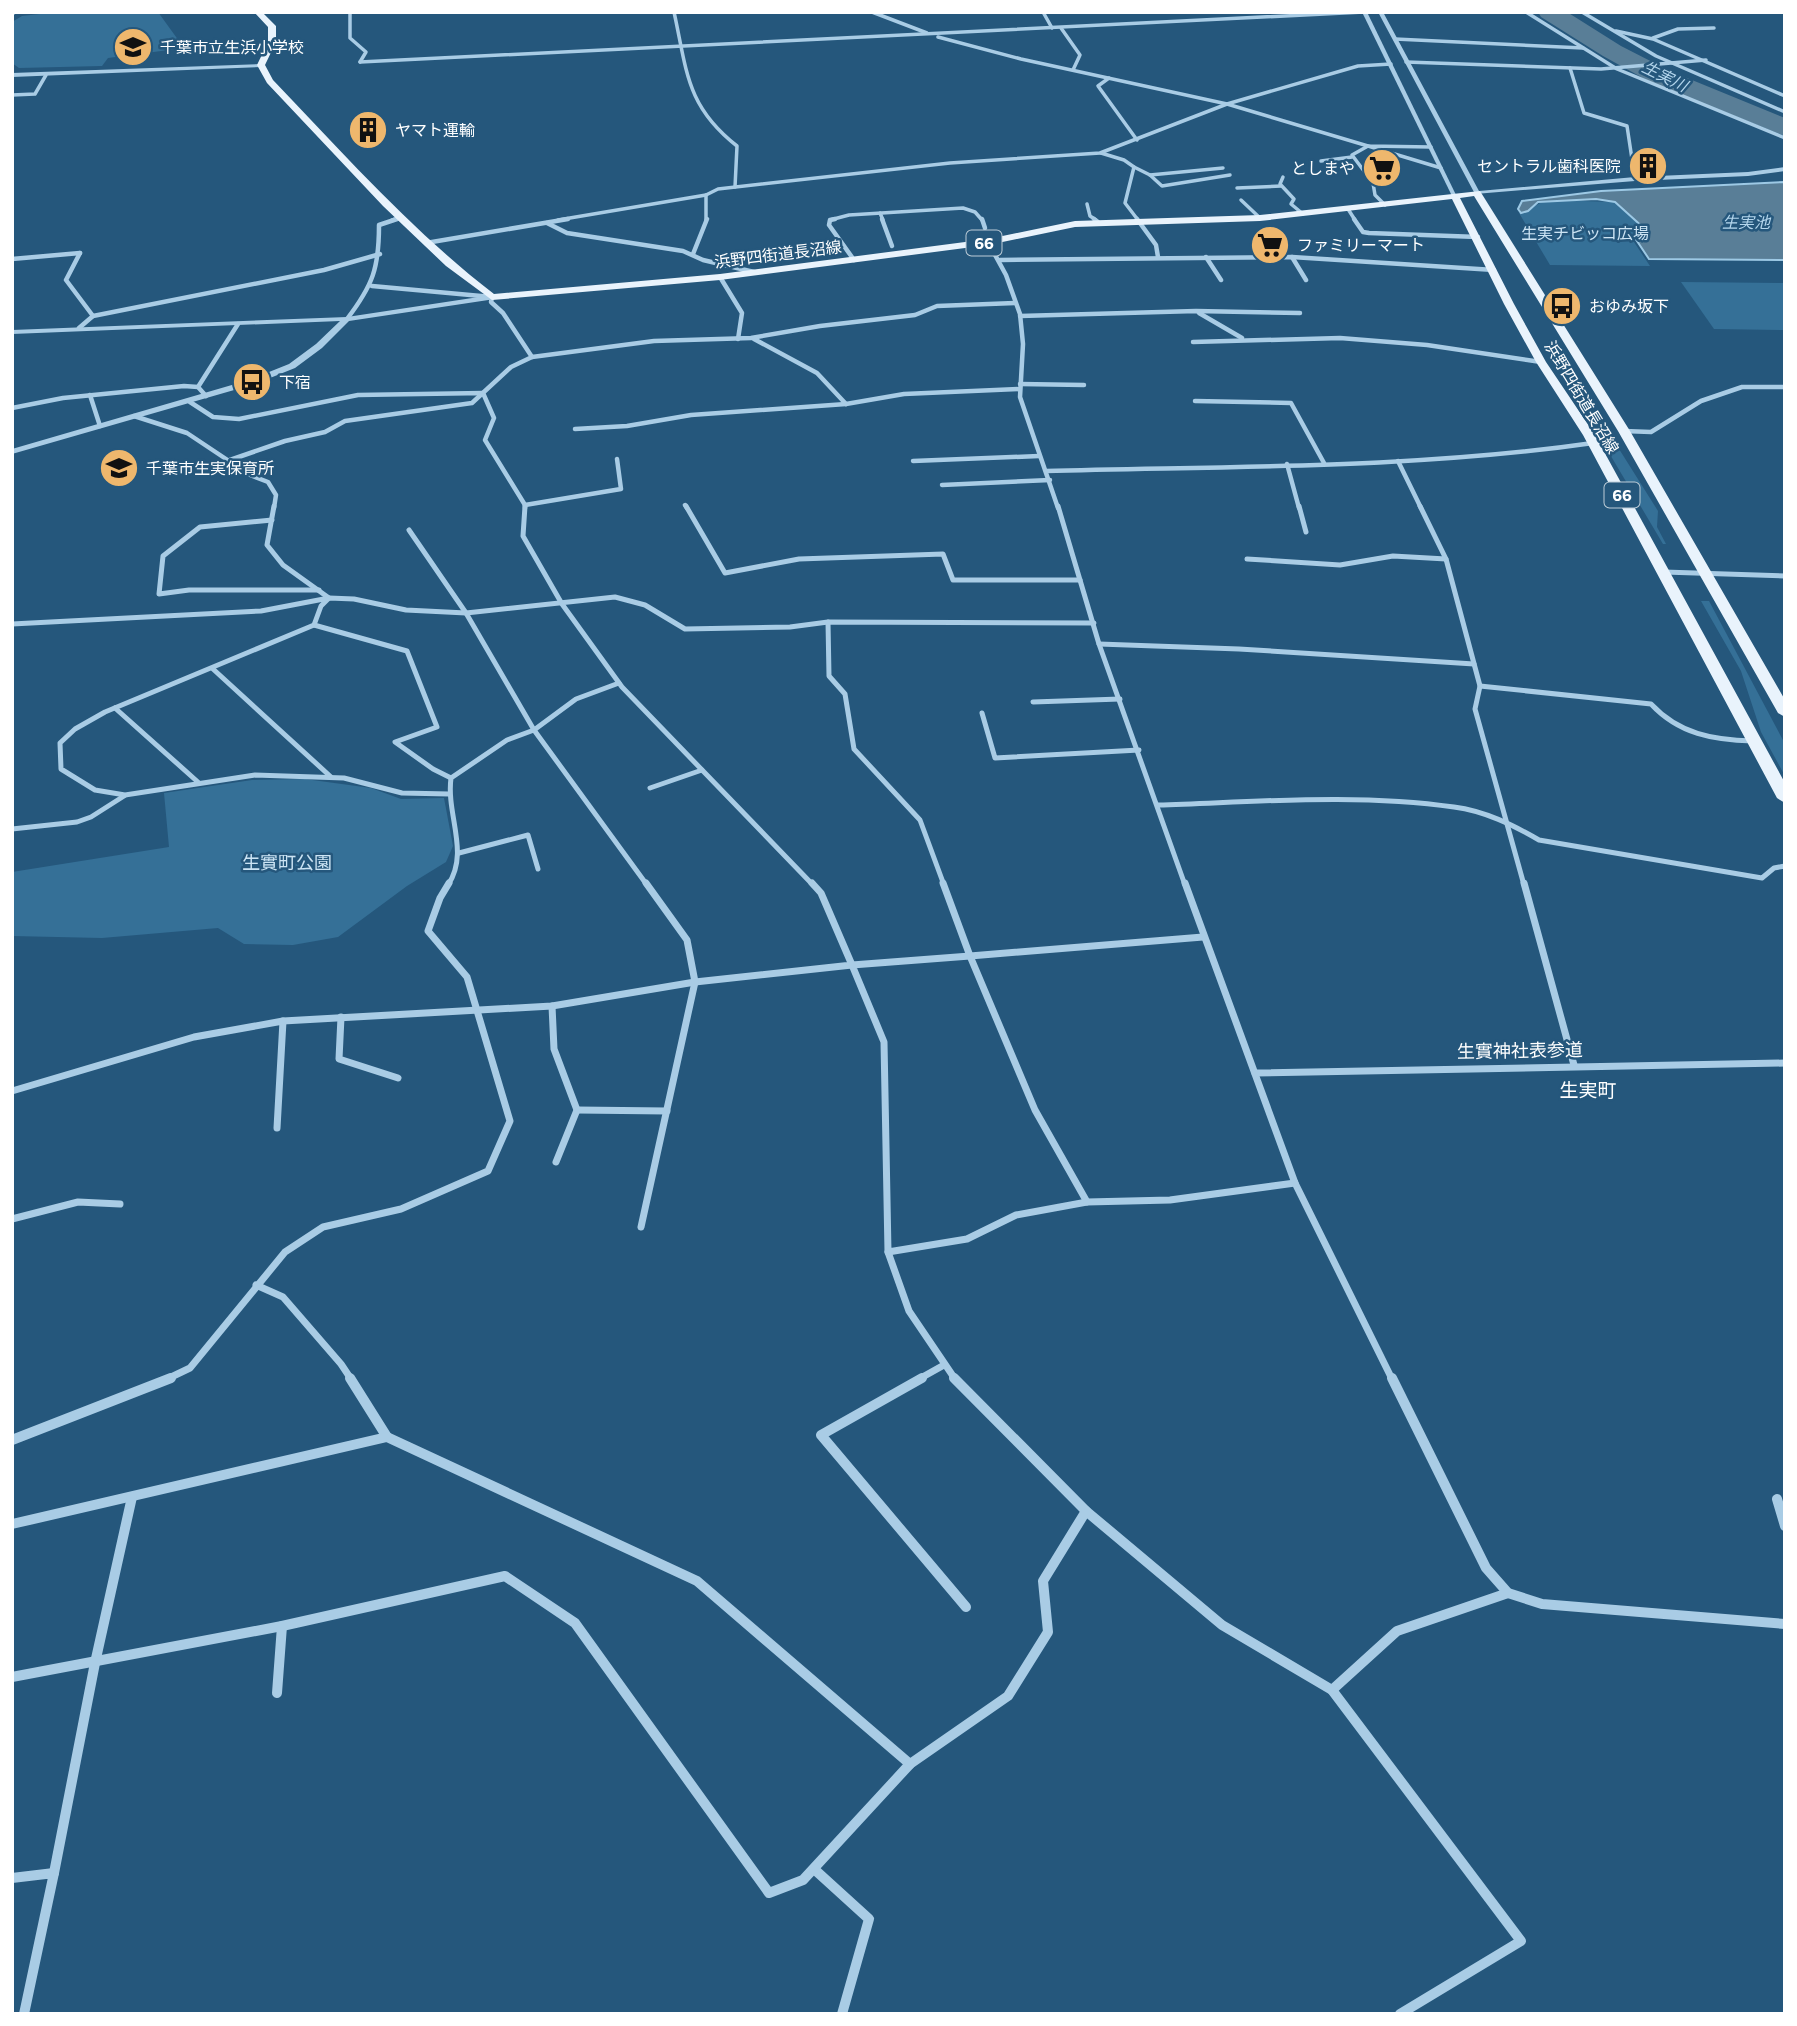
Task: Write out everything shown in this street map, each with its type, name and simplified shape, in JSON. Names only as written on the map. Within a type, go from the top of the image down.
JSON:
[{"type":"main road","points":[[257,12],[272,26],[274,34],[261,65],[270,81],[426,243],[492,297]]},
{"type":"main road","name":"浜野四街道長沼線","points":[[492,297],[640,286],[854,261],[988,242],[1098,222],[1260,218],[1476,194],[1624,431],[1785,713]]},
{"type":"main road","name":"浜野四街道長沼線","points":[[1455,196],[1478,237],[1509,304],[1541,362],[1593,443],[1785,798]]},
{"type":"street","points":[[350,12],[350,38],[366,51],[360,62],[1364,12],[1455,196]]},
{"type":"street","points":[[674,12],[683,65],[706,119],[737,146],[735,187]]},
{"type":"street","points":[[872,12],[931,35],[1227,104],[1441,168]]},
{"type":"street","points":[[1043,12],[1052,28]]},
{"type":"street","points":[[1380,12],[1476,194],[1635,179],[1748,174],[1785,169]]},
{"type":"street","points":[[1526,12],[1617,69],[1785,138]]},
{"type":"street","points":[[1582,12],[1669,64],[1785,112]]},
{"type":"street","points":[[1653,39],[1678,29],[1714,27]]},
{"type":"street","points":[[1061,28],[1080,55],[1073,70]]},
{"type":"street","points":[[1612,31],[1653,39],[1785,96]]},
{"type":"street","points":[[1395,39],[1584,48]]},
{"type":"street","points":[[1406,62],[1617,69],[1706,60]]},
{"type":"street","points":[[426,243],[706,195],[718,189],[950,163],[1101,153],[1227,104],[1358,66],[1391,64]]},
{"type":"street","points":[[12,75],[261,65]]},
{"type":"street","points":[[1570,68],[1584,113],[1627,126],[1635,179]]},
{"type":"street","points":[[12,95],[35,94],[46,75]]},
{"type":"street","points":[[1109,78],[1098,86],[1137,140]]},
{"type":"street","points":[[1321,161],[1352,157],[1368,146],[1431,147]]},
{"type":"street","points":[[1101,153],[1124,160],[1150,175],[1162,186],[1230,175]]},
{"type":"street","points":[[1352,157],[1368,174],[1375,195],[1385,205]]},
{"type":"street","points":[[1134,167],[1125,203],[1156,245],[1158,257]]},
{"type":"street","points":[[1150,175],[1223,167]]},
{"type":"street","points":[[1281,186],[1283,177]]},
{"type":"street","points":[[1237,188],[1281,186],[1294,199],[1290,204],[1303,214]]},
{"type":"street","points":[[693,254],[707,219],[706,195]]},
{"type":"street","points":[[1241,200],[1260,218]]},
{"type":"street","points":[[1087,204],[1090,216],[1098,222]]},
{"type":"street","points":[[854,261],[829,225],[830,220],[849,215],[974,209],[981,214],[985,228]]},
{"type":"street","points":[[1348,209],[1363,232],[1478,237]]},
{"type":"street","points":[[880,214],[892,246]]},
{"type":"street","points":[[12,452],[190,402],[292,366],[319,346],[347,318],[372,286],[380,254],[379,225],[402,217]]},
{"type":"street","points":[[547,222],[566,233],[693,254],[703,260],[754,272]]},
{"type":"street","points":[[988,242],[1000,260],[1020,316],[1023,337],[1019,387],[1099,644],[1139,750],[1203,937],[1295,1183],[1486,1568],[1508,1593],[1542,1604],[1785,1624]]},
{"type":"street","points":[[12,259],[80,253],[66,280],[93,316]]},
{"type":"street","points":[[79,328],[93,316],[324,270],[380,254]]},
{"type":"street","points":[[1206,257],[1221,281]]},
{"type":"street","points":[[1000,260],[1292,257],[1494,270]]},
{"type":"street","points":[[1292,257],[1306,280]]},
{"type":"street","points":[[720,277],[742,313],[738,339]]},
{"type":"street","points":[[372,286],[492,297]]},
{"type":"street","points":[[12,332],[347,318],[492,297]]},
{"type":"street","points":[[492,297],[491,302],[503,313],[533,357]]},
{"type":"street","points":[[227,461],[285,441],[325,432],[345,421],[472,403],[511,367],[533,357],[654,341],[751,338],[820,326],[915,315],[937,306],[1015,303]]},
{"type":"street","points":[[1020,316],[1196,311],[1300,313]]},
{"type":"street","points":[[1196,311],[1242,338]]},
{"type":"street","points":[[198,387],[238,324]]},
{"type":"street","points":[[751,338],[797,359],[840,394],[846,404]]},
{"type":"street","points":[[1193,342],[1242,338],[1356,340],[1473,350],[1541,362]]},
{"type":"street","points":[[1624,431],[1651,432],[1701,401],[1742,387],[1756,384],[1785,387]]},
{"type":"street","points":[[575,429],[627,426],[691,415],[846,404],[904,394],[1084,385]]},
{"type":"street","points":[[12,408],[184,386],[198,387],[206,396]]},
{"type":"street","points":[[190,402],[213,417],[239,419],[358,395],[483,393]]},
{"type":"street","points":[[483,393],[494,418],[485,440],[526,505],[523,536],[562,604],[619,683],[821,893],[884,1042],[888,1252],[909,1311],[944,1365],[956,1381],[1086,1511],[1222,1625],[1332,1690],[1521,1941],[1400,2014]]},
{"type":"street","points":[[90,396],[100,426]]},
{"type":"street","points":[[1195,401],[1291,403],[1324,463]]},
{"type":"street","points":[[134,416],[187,433],[227,461],[268,482],[276,495],[267,545],[282,565],[329,598]]},
{"type":"street","points":[[1045,471],[1398,461],[1509,455],[1593,443]]},
{"type":"street","points":[[913,461],[1039,456]]},
{"type":"street","points":[[526,505],[621,489],[617,459]]},
{"type":"street","points":[[1398,461],[1446,559],[1480,686],[1475,709],[1574,1065]]},
{"type":"street","points":[[1287,464],[1306,532]]},
{"type":"street","points":[[942,485],[1050,480]]},
{"type":"street","points":[[685,505],[725,573],[799,559],[943,554],[953,580],[1080,580]]},
{"type":"street","points":[[272,520],[200,527],[163,556],[159,594],[189,590],[319,590]]},
{"type":"street","points":[[409,530],[466,613],[534,730],[687,940],[695,982],[641,1227]]},
{"type":"street","points":[[1247,559],[1340,565],[1393,556],[1446,559]]},
{"type":"street","points":[[1664,572],[1785,576]]},
{"type":"street","points":[[12,624],[261,611],[329,598],[354,599],[406,610],[466,613],[615,597],[645,605],[685,629],[790,627],[828,622],[1094,623]]},
{"type":"street","points":[[314,625],[321,606],[329,598]]},
{"type":"street","points":[[828,622],[829,676],[845,694],[854,749],[920,820],[970,956],[1035,1110],[1087,1202]]},
{"type":"street","points":[[449,794],[402,793],[331,778],[255,775],[125,795],[95,790],[61,769],[60,743],[75,729],[115,708],[314,625],[407,651],[437,727],[395,742],[433,769],[451,778]]},
{"type":"street","points":[[1099,644],[1239,649],[1475,664]]},
{"type":"street","points":[[213,668],[331,778]]},
{"type":"street","points":[[12,1440],[158,1384],[190,1368],[285,1252],[323,1227],[401,1209],[488,1171],[510,1121],[467,977],[428,931],[440,898],[456,873],[459,853],[449,794],[451,778],[507,740],[534,730],[576,699],[619,683]]},
{"type":"street","points":[[1480,686],[1651,704],[1663,719],[1695,735],[1721,741],[1755,741]]},
{"type":"street","points":[[1033,702],[1120,699]]},
{"type":"street","points":[[115,708],[199,783]]},
{"type":"street","points":[[982,713],[995,758],[1139,750]]},
{"type":"street","points":[[650,788],[702,770]]},
{"type":"street","points":[[12,829],[76,822],[91,817],[125,795]]},
{"type":"street","points":[[1158,805],[1343,800],[1457,807],[1507,822],[1539,840],[1762,878],[1774,868],[1785,866]]},
{"type":"street","points":[[459,853],[528,835],[538,869]]},
{"type":"street","points":[[12,1091],[194,1037],[283,1021],[552,1006],[695,982],[852,965],[1203,937]]},
{"type":"street","points":[[552,1006],[554,1049],[578,1110],[556,1162]]},
{"type":"street","points":[[341,1017],[339,1059],[398,1078]]},
{"type":"street","points":[[277,1128],[283,1021]]},
{"type":"street","name":"生實神社表参道","points":[[1255,1073],[1785,1063]]},
{"type":"street","points":[[578,1110],[667,1111]]},
{"type":"street","points":[[888,1252],[967,1239],[1016,1215],[1087,1202],[1170,1200],[1295,1183]]},
{"type":"street","points":[[12,1219],[78,1202],[120,1204]]},
{"type":"street","points":[[256,1285],[283,1297],[341,1364],[387,1437],[697,1581],[910,1764]]},
{"type":"street","points":[[944,1365],[821,1435],[965,1607]]},
{"type":"street","points":[[12,1524],[387,1437]]},
{"type":"street","points":[[24,2014],[95,1663],[132,1497]]},
{"type":"street","points":[[1777,1499],[1785,1527]]},
{"type":"street","points":[[12,1677],[282,1626],[505,1576],[575,1623],[769,1893],[803,1880],[910,1764],[1008,1696],[1048,1632],[1043,1581],[1086,1511]]},
{"type":"street","points":[[1332,1690],[1396,1631],[1508,1593]]},
{"type":"street","points":[[277,1693],[282,1626]]},
{"type":"street","points":[[814,1869],[869,1919],[842,2014]]},
{"type":"street","points":[[12,1878],[54,1873]]},
{"type":"green space","points":[[57,12],[158,12],[184,48],[108,58],[102,66],[19,68],[12,63],[12,22],[22,16]]},
{"type":"green space","name":"生実チビッコ広場","points":[[1551,200],[1614,202],[1645,230],[1630,236],[1650,266],[1550,265],[1519,213]]},
{"type":"green space","points":[[1681,282],[1785,283],[1785,330],[1714,329]]},
{"type":"green space","points":[[1602,441],[1614,441],[1658,511],[1657,527],[1666,544],[1663,544]]},
{"type":"green space","points":[[1701,601],[1709,601],[1785,744],[1785,776],[1761,732],[1741,671]]},
{"type":"green space","name":"生實町公園","points":[[305,779],[371,788],[401,799],[444,798],[453,846],[446,862],[407,886],[338,937],[293,945],[244,944],[218,928],[102,938],[12,936],[12,872],[169,847],[164,793],[252,780]]},
{"type":"water","name":"生実池","points":[[1785,182],[1785,260],[1649,259],[1633,235],[1646,230],[1615,202],[1596,199],[1538,202],[1528,211],[1521,213],[1518,209],[1522,201],[1601,191]]},
{"type":"waterway","name":"生実川","points":[[1550,12],[1612,51],[1661,77],[1785,128]]},
{"type":"place","name":"千葉市立生浜小学校","points":[[133,47]]},
{"type":"place","name":"ヤマト運輸","points":[[368,130]]},
{"type":"place","name":"セントラル歯科医院","points":[[1648,166]]},
{"type":"place","name":"としまや","points":[[1382,168]]},
{"type":"place","name":"ファミリーマート","points":[[1270,245]]},
{"type":"place","name":"おゆみ坂下","points":[[1562,306]]},
{"type":"place","name":"下宿","points":[[252,382]]},
{"type":"place","name":"千葉市生実保育所","points":[[119,468]]},
{"type":"district","name":"生実町","points":[[1588,1090]]}]
